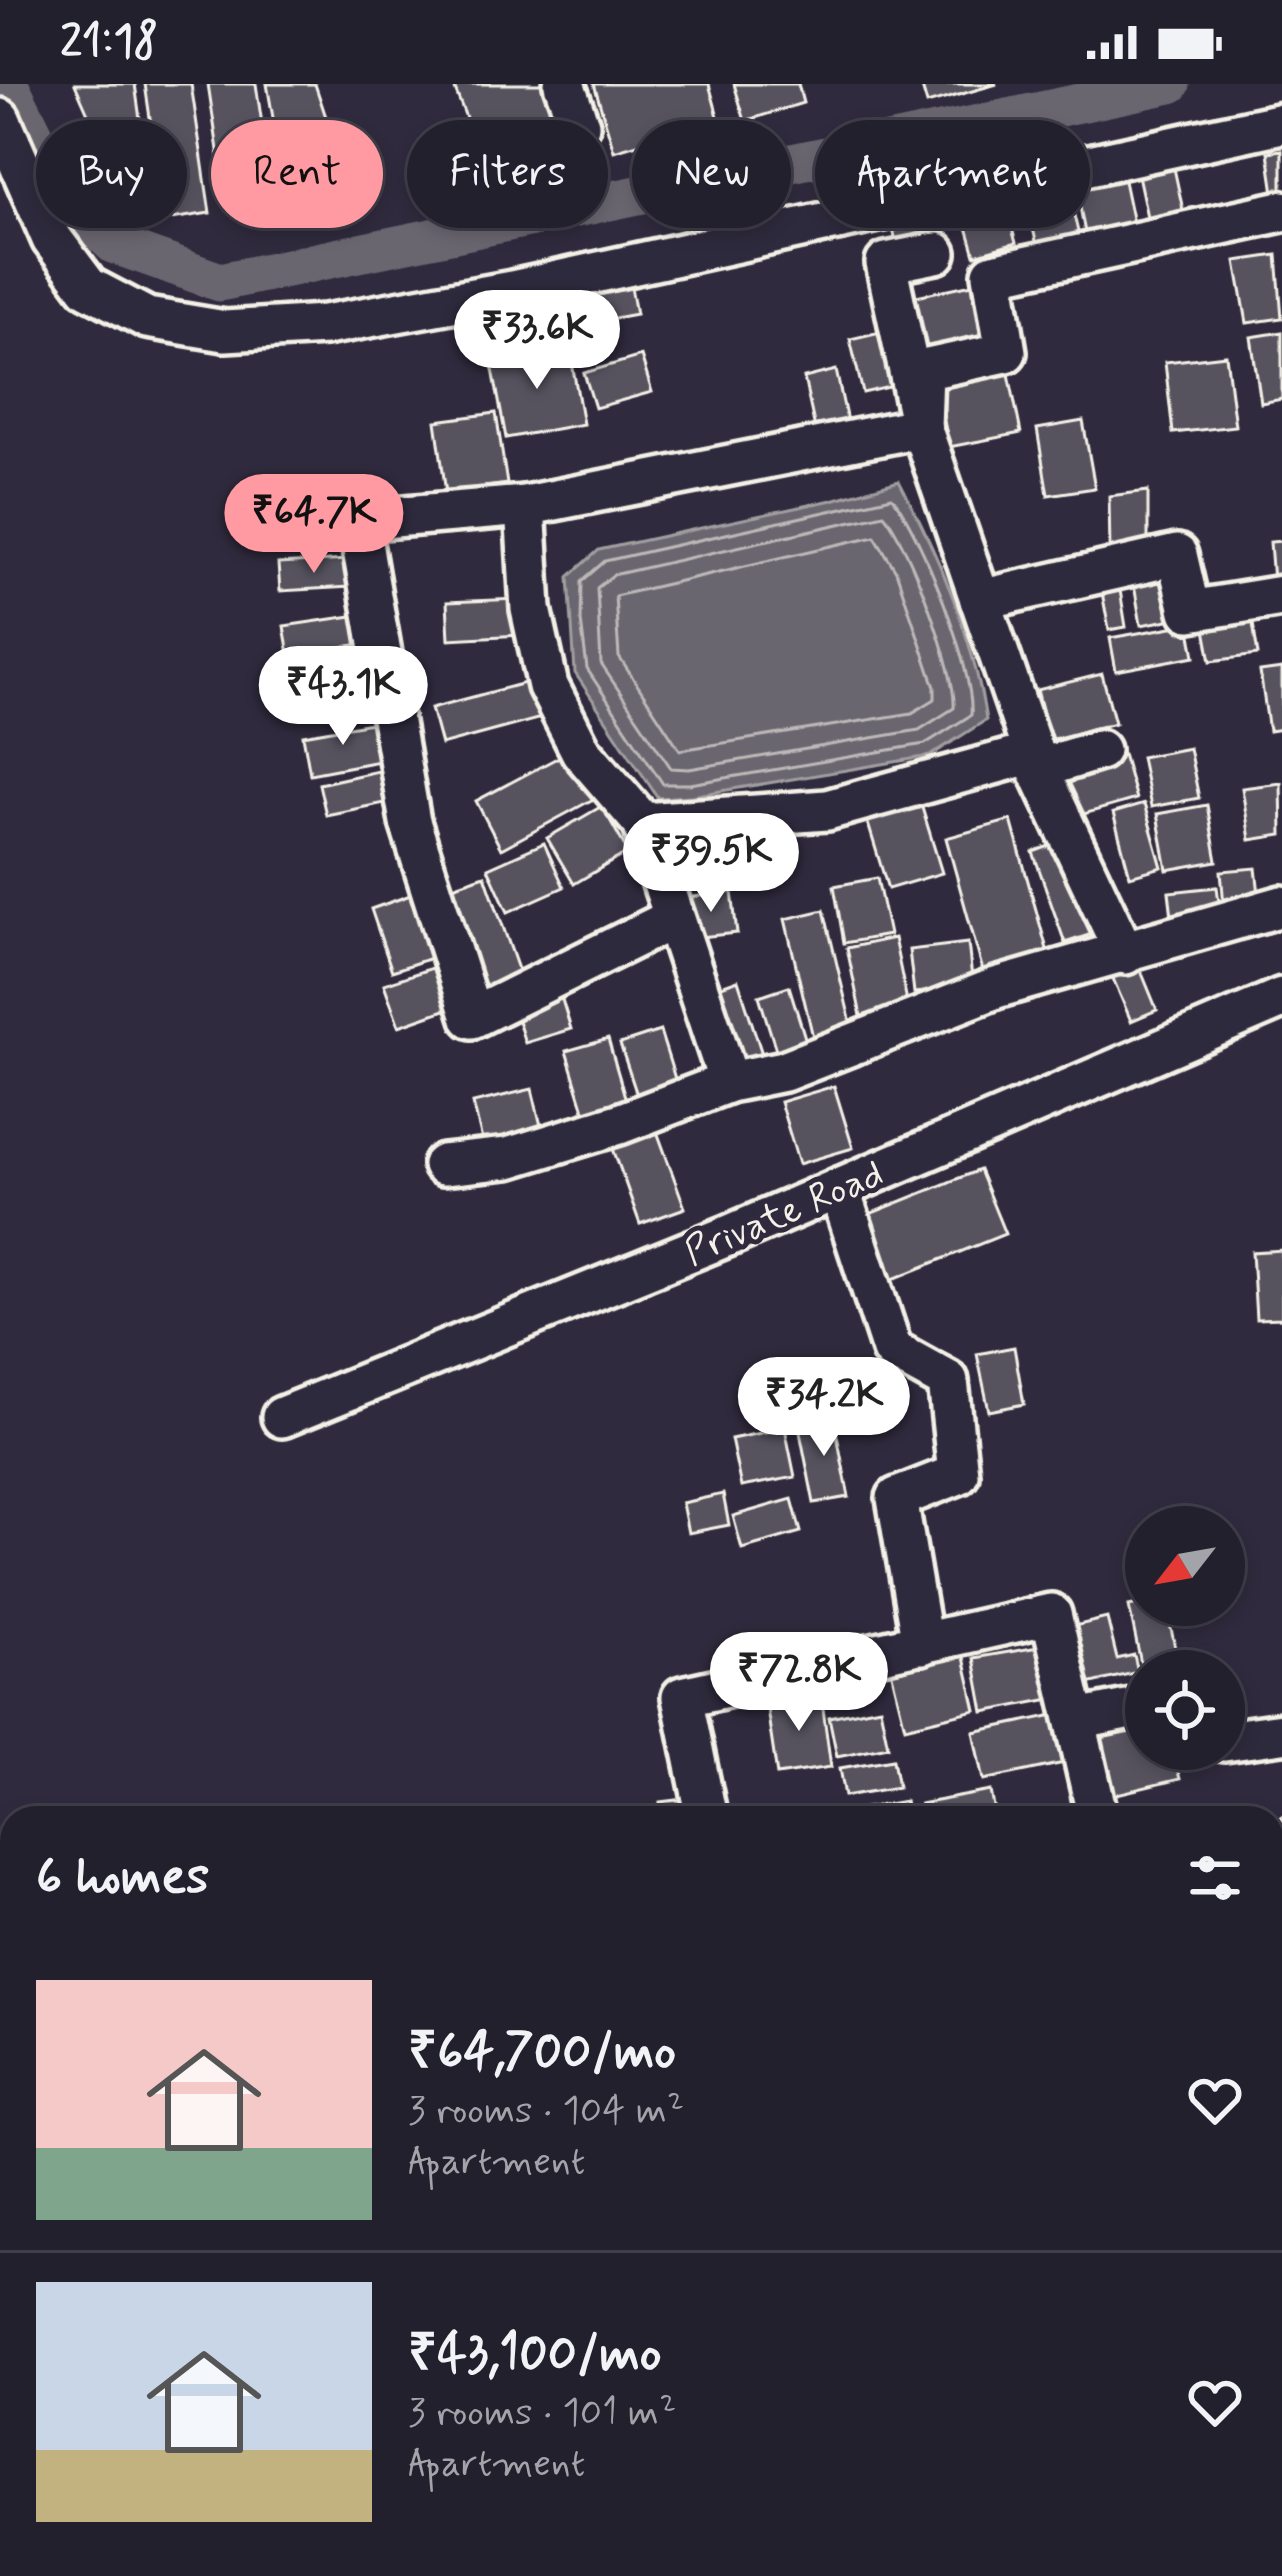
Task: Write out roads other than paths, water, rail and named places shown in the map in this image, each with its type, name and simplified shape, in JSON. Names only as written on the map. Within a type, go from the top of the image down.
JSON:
[{"type":"street","points":[[564,84],[577,120]]},
{"type":"street","points":[[0,118],[52,239],[88,287],[147,318],[225,331],[325,325],[512,291],[1282,123]]},
{"type":"street","points":[[921,428],[923,370],[1006,352],[993,274],[1282,211]]},
{"type":"street","points":[[936,253],[886,263],[921,428],[1036,761],[1125,954]]},
{"type":"street","points":[[672,919],[472,1018],[410,822],[358,520],[525,506],[921,428]]},
{"type":"street","points":[[525,506],[531,609],[548,686],[581,751],[643,823],[730,1082]]},
{"type":"street","points":[[980,600],[1177,555],[1190,611],[1282,596]]},
{"type":"street","points":[[643,823],[827,810],[1099,750]]},
{"type":"street","points":[[443,1165],[508,1158],[619,1124],[730,1082],[784,1071],[995,988],[1282,906]]},
{"type":"street","name":"Private Road","points":[[282,1417],[838,1188],[1282,998]]},
{"type":"street","points":[[838,1188],[892,1350],[948,1381],[958,1474],[897,1498],[922,1644]]},
{"type":"street","points":[[705,1806],[682,1697],[1051,1614],[1095,1806]]},
{"type":"street","points":[[1077,1720],[1125,1710]]},
{"type":"street","points":[[1245,1738],[1282,1733]]},
{"type":"water","points":[[899,481],[953,597],[973,657],[986,720],[930,756],[658,798],[575,673],[569,577],[599,550]]},
{"type":"waterway","points":[[9,84],[66,199],[113,244],[220,282],[1171,84]]}]
